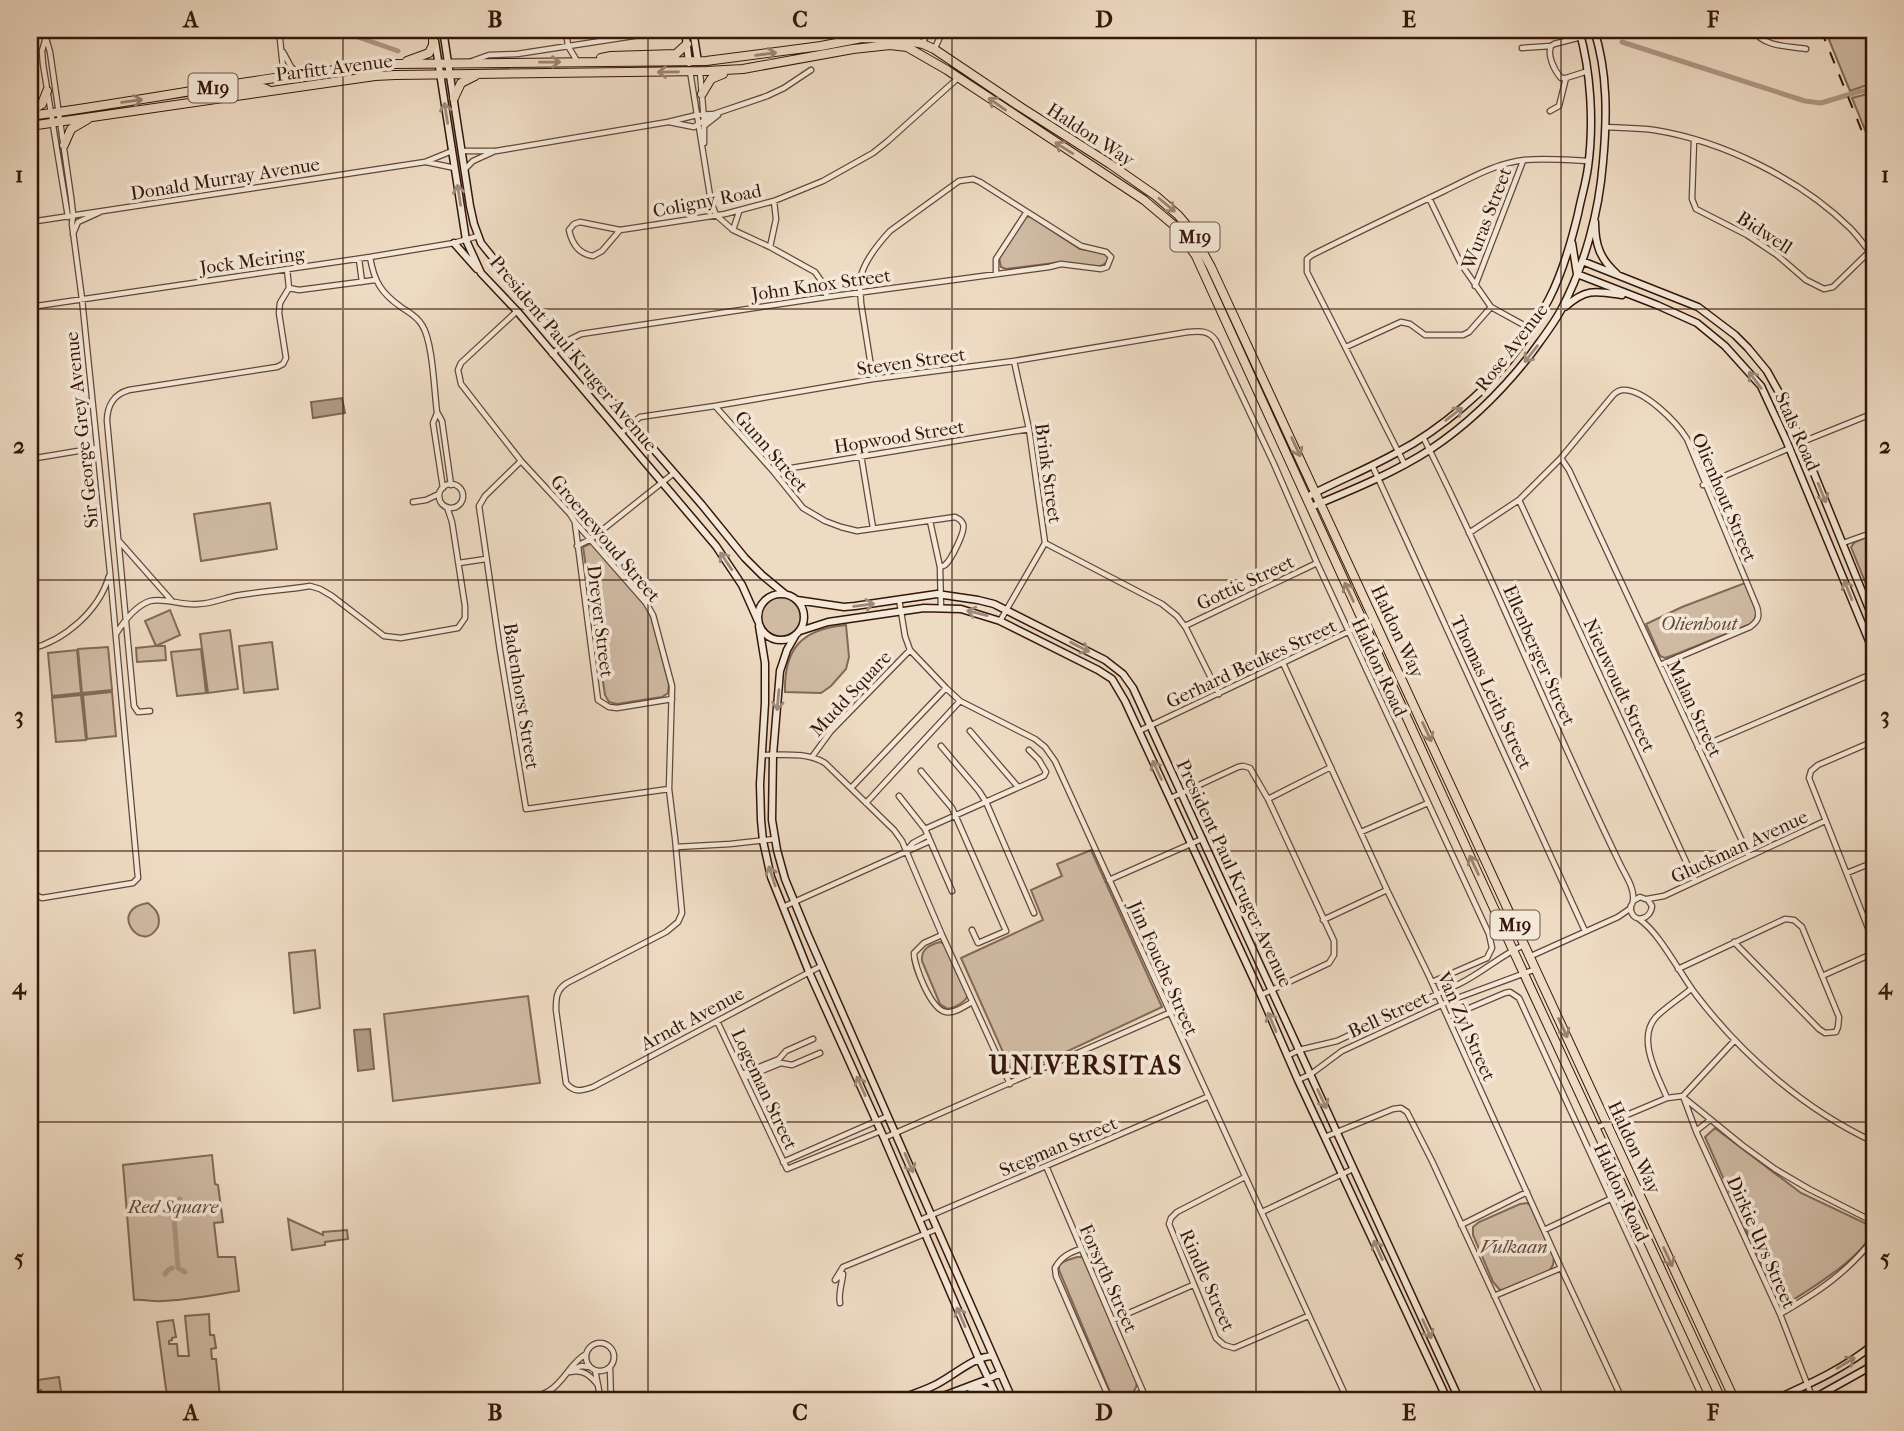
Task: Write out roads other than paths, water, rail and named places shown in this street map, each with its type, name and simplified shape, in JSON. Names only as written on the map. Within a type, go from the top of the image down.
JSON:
[{"type":"highway","points":[[394,64],[429,53],[433,45],[433,30]]},
{"type":"highway","points":[[862,38],[903,30]]},
{"type":"highway","name":"M19","points":[[693,61],[808,48],[862,38]]},
{"type":"highway","name":"Haldon Way","points":[[862,38],[899,39],[928,48],[1098,156],[1178,215],[1197,248],[1253,368],[1274,424],[1311,507],[1722,1401]]},
{"type":"highway","points":[[596,62],[611,56],[676,54],[687,44]]},
{"type":"highway","name":"Haldon Way","points":[[743,69],[853,49],[890,45],[907,47],[958,77],[1143,200],[1197,248]]},
{"type":"highway","points":[[907,47],[928,48],[947,70]]},
{"type":"highway","name":"Parfitt Avenue","points":[[30,126],[55,117],[219,87],[300,74],[394,64],[693,61]]},
{"type":"highway","points":[[702,94],[711,79],[743,69]]},
{"type":"highway","name":"M19","points":[[695,71],[743,69]]},
{"type":"highway","name":"Parfitt Avenue","points":[[30,116],[91,117],[395,75],[695,71]]},
{"type":"highway","points":[[454,98],[461,83],[485,74]]},
{"type":"highway","points":[[284,77],[295,82],[342,76],[355,79]]},
{"type":"highway","points":[[219,87],[233,90],[261,86],[270,91]]},
{"type":"highway","points":[[30,111],[43,104],[47,91]]},
{"type":"highway","points":[[64,145],[71,129],[91,117]]},
{"type":"highway","points":[[1093,167],[1098,156]]},
{"type":"highway","points":[[1143,200],[1150,192]]},
{"type":"highway","name":"Haldon Way","points":[[1253,368],[1283,420],[1735,1401]]},
{"type":"highway","points":[[1274,424],[1283,420]]},
{"type":"highway","points":[[1334,557],[1344,553]]},
{"type":"highway","points":[[1400,702],[1411,698]]},
{"type":"highway","points":[[1427,761],[1438,756]]},
{"type":"highway","points":[[1454,820],[1465,814]]},
{"type":"highway","points":[[1486,892],[1498,887]]},
{"type":"highway","points":[[1543,1013],[1554,1008]]},
{"type":"highway","points":[[1573,1080],[1584,1075]]},
{"type":"highway","points":[[1633,1207],[1643,1202]]},
{"type":"highway","points":[[1668,1282],[1678,1278]]},
{"type":"highway","points":[[1692,1335],[1702,1330]]},
{"type":"street","points":[[48,30],[42,51],[47,91],[55,117]]},
{"type":"street","points":[[279,30],[284,77]]},
{"type":"street","name":"President Paul Kruger Avenue","points":[[433,30],[466,240],[481,273],[517,311],[726,559],[742,584],[759,623],[765,663],[760,799],[763,841],[771,877],[809,972],[999,1401]]},
{"type":"street","name":"President Paul Kruger Avenue","points":[[443,30],[464,170],[478,236],[489,254],[563,345],[745,558],[785,594]]},
{"type":"street","points":[[566,30],[568,46],[578,62]]},
{"type":"street","points":[[685,30],[702,94],[704,117],[701,125]]},
{"type":"street","points":[[693,30],[693,61]]},
{"type":"street","points":[[928,30],[928,48]]},
{"type":"street","points":[[928,48],[943,30]]},
{"type":"street","points":[[1583,46],[1610,30]]},
{"type":"street","points":[[1753,30],[1765,41],[1806,49]]},
{"type":"street","points":[[1522,47],[1551,46],[1582,32]]},
{"type":"street","name":"Rose Avenue","points":[[1307,497],[1398,452],[1464,406],[1506,363],[1550,298],[1571,241],[1588,165],[1588,71],[1582,32]]},
{"type":"street","name":"Parfitt Avenue","points":[[468,63],[489,55],[517,54],[653,33],[669,35]]},
{"type":"street","name":"Rose Avenue","points":[[1311,507],[1405,465],[1460,429],[1510,380],[1539,344],[1561,310],[1577,274],[1578,263],[1595,214],[1602,169],[1606,116],[1596,36]]},
{"type":"street","points":[[46,38],[50,52],[55,117]]},
{"type":"street","points":[[1551,46],[1549,52],[1561,78],[1588,71]]},
{"type":"street","points":[[282,47],[291,68],[300,74]]},
{"type":"street","points":[[463,151],[496,151],[697,115],[704,117],[767,96],[799,79],[810,69]]},
{"type":"street","points":[[695,71],[697,115],[701,125],[711,202],[716,215],[733,230],[815,272],[827,297]]},
{"type":"street","name":"Coligny Road","points":[[620,230],[599,254],[593,256],[580,251],[569,230],[580,222],[620,230],[740,211],[774,201],[822,181],[873,153],[967,72]]},
{"type":"street","points":[[1550,111],[1559,106],[1566,78]]},
{"type":"street","points":[[668,122],[692,127],[701,125],[721,112]]},
{"type":"street","points":[[1590,118],[1606,116]]},
{"type":"street","name":"Sir George Grey Avenue","points":[[55,117],[64,145],[71,197],[70,215]]},
{"type":"street","name":"Sir George Grey Avenue","points":[[30,890],[42,898],[133,883],[138,878],[82,299],[55,117]]},
{"type":"street","points":[[1590,134],[1605,130],[1654,130],[1742,156],[1779,174],[1828,208],[1851,229],[1874,257]]},
{"type":"street","name":"Bidwell","points":[[1694,140],[1692,199],[1696,209],[1758,242],[1814,286],[1824,289],[1833,287],[1870,252]]},
{"type":"street","points":[[1589,150],[1604,150]]},
{"type":"street","name":"Donald Murray Avenue","points":[[30,222],[425,162],[452,151]]},
{"type":"street","points":[[464,170],[475,160],[496,151]]},
{"type":"street","points":[[1405,465],[1307,272],[1307,259],[1480,174],[1523,160],[1558,159],[1602,169]]},
{"type":"street","name":"Wuras Street","points":[[1475,286],[1523,160]]},
{"type":"street","name":"Donald Murray Avenue","points":[[425,162],[455,168]]},
{"type":"street","points":[[873,379],[860,281],[864,268],[881,241],[905,219],[959,181],[968,179],[980,182],[1026,212],[996,259],[996,274]]},
{"type":"street","points":[[71,197],[78,208],[85,212]]},
{"type":"street","points":[[1429,198],[1461,264],[1491,307],[1531,329]]},
{"type":"street","points":[[770,247],[776,219],[774,201]]},
{"type":"street","points":[[73,234],[81,220],[108,209]]},
{"type":"street","points":[[733,230],[740,211]]},
{"type":"street","name":"John Knox Street","points":[[552,355],[574,336],[581,334],[1062,264],[1101,269],[1107,267],[1111,260],[1106,252],[1081,246],[1026,212]]},
{"type":"street","points":[[1595,214],[1598,251],[1620,277]]},
{"type":"street","name":"Jock Meiring","points":[[30,307],[370,257],[454,243],[478,236]]},
{"type":"street","points":[[1558,280],[1578,263],[1571,241]]},
{"type":"street","points":[[454,243],[481,273]]},
{"type":"street","points":[[370,257],[375,280],[391,300],[415,316],[425,332],[451,485]]},
{"type":"street","points":[[359,258],[362,282]]},
{"type":"street","name":"Stals Road","points":[[1578,263],[1698,307],[1735,335],[1767,371],[1787,407],[1873,618]]},
{"type":"street","points":[[150,711],[141,713],[134,706],[107,413],[117,395],[128,390],[283,364],[286,358],[279,313],[280,303],[289,288],[287,269]]},
{"type":"street","name":"Stals Road","points":[[1577,274],[1697,323],[1725,346],[1761,386],[1874,653]]},
{"type":"street","points":[[289,288],[299,290],[375,280]]},
{"type":"street","points":[[1561,310],[1577,297],[1591,291],[1631,296]]},
{"type":"street","points":[[1346,347],[1401,322],[1410,324],[1425,335],[1463,335],[1469,332],[1491,307]]},
{"type":"street","name":"Groenewoud Street","points":[[517,311],[465,358],[458,370],[461,384],[521,461],[651,609],[672,692],[669,789],[682,908],[678,922],[666,932],[567,983],[557,993],[556,1010],[565,1079],[570,1088],[576,1090]]},
{"type":"street","name":"Steven Street","points":[[621,433],[640,417],[1188,332],[1210,334]]},
{"type":"street","name":"Haldon Road","points":[[1210,334],[1216,341],[1274,464],[1492,943],[1487,958],[1432,982]]},
{"type":"street","points":[[1725,346],[1735,335]]},
{"type":"street","name":"Brink Street","points":[[1000,621],[1045,543],[1029,429],[1014,361]]},
{"type":"street","name":"Olienhout Street","points":[[1469,533],[1519,500],[1562,458],[1618,391],[1627,390],[1657,406],[1687,439],[1759,616],[1756,623],[1750,627],[1660,665]]},
{"type":"street","name":"Gunn Street","points":[[715,406],[803,508],[812,514],[857,531],[955,517],[959,519],[964,524],[961,538],[947,563],[940,566]]},
{"type":"street","points":[[437,412],[433,423],[441,503]]},
{"type":"street","points":[[1802,442],[1874,413]]},
{"type":"street","name":"Hopwood Street","points":[[773,471],[1029,429]]},
{"type":"street","points":[[1786,440],[1798,434]]},
{"type":"street","name":"Ellenberger Street","points":[[1423,437],[1630,885],[1633,901]]},
{"type":"street","points":[[30,459],[96,448]]},
{"type":"street","points":[[1704,484],[1791,452],[1805,450]]},
{"type":"street","points":[[861,456],[873,528]]},
{"type":"street","name":"Malan Street","points":[[1562,458],[1749,856]]},
{"type":"street","name":"Badenhorst Street","points":[[521,461],[485,495],[479,506],[526,809],[669,789]]},
{"type":"street","name":"Thomas Leith Street","points":[[1372,465],[1585,931]]},
{"type":"street","points":[[577,547],[591,539],[674,473]]},
{"type":"street","points":[[426,500],[451,485]]},
{"type":"street","points":[[413,502],[426,500],[454,507],[461,501],[462,493],[451,485]]},
{"type":"street","name":"Nieuwoudt Street","points":[[1519,500],[1695,881]]},
{"type":"street","points":[[690,515],[702,505]]},
{"type":"street","points":[[115,635],[126,619],[150,601],[160,599],[189,605],[205,604],[240,595],[310,586],[332,596],[378,632],[390,638],[458,628],[466,618],[466,606],[447,507]]},
{"type":"street","points":[[452,522],[454,507]]},
{"type":"street","points":[[930,521],[940,566],[942,608]]},
{"type":"street","name":"Dreyer Street","points":[[575,522],[598,700],[602,704],[617,708],[672,699]]},
{"type":"street","points":[[1829,543],[1874,532]]},
{"type":"street","points":[[118,541],[173,602]]},
{"type":"street","points":[[1045,543],[1162,604],[1177,616],[1185,626],[1219,694]]},
{"type":"street","points":[[1835,557],[1846,552]]},
{"type":"street","points":[[459,563],[486,559]]},
{"type":"street","name":"Gottic Street","points":[[1185,626],[1317,563]]},
{"type":"street","points":[[30,649],[55,640],[75,625],[101,595],[110,572]]},
{"type":"street","points":[[798,633],[788,639],[779,640],[764,633],[758,613],[764,600],[770,596],[785,594],[797,600],[804,616],[798,633],[787,650],[780,671],[773,755],[772,804],[775,839],[785,879],[1013,1401]]},
{"type":"street","name":"President Paul Kruger Avenue","points":[[797,600],[844,607],[941,595],[978,600],[994,604],[1120,670],[1133,688],[1182,793],[1460,1401]]},
{"type":"street","points":[[899,599],[910,650]]},
{"type":"street","name":"President Paul Kruger Avenue","points":[[798,633],[828,622],[902,611],[961,609],[1000,621],[1112,679],[1171,798],[1298,1080],[1448,1401]]},
{"type":"street","points":[[1860,620],[1873,618]]},
{"type":"street","name":"Gerhard Beukes Street","points":[[1139,731],[1375,620]]},
{"type":"street","points":[[1867,635],[1874,631]]},
{"type":"street","name":"Jim Fouche Street","points":[[910,650],[960,701],[1035,739],[1050,752],[1262,1212],[1345,1400]]},
{"type":"street","name":"Mudd Square","points":[[812,757],[831,731],[910,650]]},
{"type":"street","name":"Van Zyl Street","points":[[1283,663],[1623,1401]]},
{"type":"street","points":[[1698,748],[1874,673]]},
{"type":"street","points":[[851,788],[946,688]]},
{"type":"street","name":"Dreyer Street","points":[[662,700],[672,692]]},
{"type":"street","points":[[866,803],[960,701]]},
{"type":"street","points":[[970,731],[1018,787]]},
{"type":"street","points":[[1874,741],[1818,765],[1811,771],[1809,778],[1874,943]]},
{"type":"street","points":[[941,746],[986,802],[1034,913]]},
{"type":"street","points":[[925,829],[1045,774],[1040,760],[1028,750]]},
{"type":"street","points":[[762,755],[812,757],[825,763],[894,830],[906,850],[1010,1084]]},
{"type":"street","points":[[1171,798],[1243,766],[1250,768],[1268,799],[1324,920],[1335,945],[1333,959],[1261,995]]},
{"type":"street","points":[[1268,799],[1331,767]]},
{"type":"street","points":[[921,771],[952,808],[1006,931],[978,943],[972,929]]},
{"type":"street","points":[[900,796],[925,829],[952,891]]},
{"type":"street","points":[[1362,832],[1427,803]]},
{"type":"street","name":"Gluckman Avenue","points":[[1644,898],[1664,896],[1825,821]]},
{"type":"street","points":[[783,907],[906,850],[914,849],[929,838]]},
{"type":"street","points":[[676,847],[775,839]]},
{"type":"street","points":[[1109,880],[1202,839]]},
{"type":"street","points":[[1847,873],[1874,862]]},
{"type":"street","name":"Ellenberger Street","points":[[1630,885],[1644,898]]},
{"type":"street","points":[[1324,920],[1387,890]]},
{"type":"street","name":"Gluckman Avenue","points":[[1651,910],[1664,896]]},
{"type":"street","points":[[1530,956],[1618,917],[1631,908],[1633,901],[1644,898],[1650,903],[1655,934]]},
{"type":"street","points":[[1631,908],[1655,934],[1691,989],[1735,1040],[1784,1085],[1835,1122],[1874,1142]]},
{"type":"street","points":[[1618,917],[1646,918],[1651,910]]},
{"type":"street","points":[[1678,970],[1734,942],[1786,919],[1794,920],[1802,927],[1839,1021],[1836,1032],[1825,1033],[1819,1029],[1734,942]]},
{"type":"street","points":[[942,935],[924,943],[914,953],[914,960],[927,990],[937,1008],[948,1013],[972,1002]]},
{"type":"street","points":[[1513,950],[1524,944]]},
{"type":"street","name":"Bell Street","points":[[1287,1056],[1299,1050],[1336,1041],[1437,994],[1473,977],[1513,950]]},
{"type":"street","points":[[1822,976],[1874,953]]},
{"type":"street","name":"Arndt Avenue","points":[[576,1090],[593,1087],[821,966]]},
{"type":"street","name":"Bell Street","points":[[1298,1080],[1311,1074],[1342,1051],[1442,1004],[1536,970]]},
{"type":"street","points":[[1667,1098],[1652,1060],[1648,1034],[1654,1018],[1691,989]]},
{"type":"street","name":"Bell Street","points":[[1448,1017],[1500,995],[1510,992],[1515,994]]},
{"type":"street","name":"Haldon Road","points":[[1515,994],[1522,1003],[1704,1401]]},
{"type":"street","points":[[883,1134],[896,1133],[1169,1013]]},
{"type":"street","name":"Logeman Street","points":[[717,1021],[787,1170],[883,1134]]},
{"type":"street","points":[[743,1076],[813,1039]]},
{"type":"street","points":[[1596,1129],[1667,1098],[1683,1096],[1735,1040]]},
{"type":"street","points":[[743,1076],[781,1063],[792,1065],[820,1054]]},
{"type":"street","points":[[1683,1096],[1775,1169],[1874,1222]]},
{"type":"street","name":"Dirkie Uys Street","points":[[1683,1096],[1780,1314],[1811,1400]]},
{"type":"street","name":"Stegman Street","points":[[920,1220],[1207,1097]]},
{"type":"street","points":[[1325,1137],[1393,1109],[1404,1109],[1410,1116],[1543,1401]]},
{"type":"street","points":[[783,1162],[888,1116]]},
{"type":"street","points":[[1696,1130],[1710,1120]]},
{"type":"street","name":"Forsyth Street","points":[[1045,1166],[1147,1401]]},
{"type":"street","points":[[1262,1212],[1353,1169]]},
{"type":"street","name":"Rindle Street","points":[[1245,1177],[1177,1212],[1169,1224],[1216,1338],[1228,1347],[1239,1346],[1308,1316]]},
{"type":"street","points":[[1461,1225],[1527,1192]]},
{"type":"street","points":[[1544,1230],[1610,1199]]},
{"type":"street","points":[[840,1303],[838,1293],[843,1274],[835,1280],[843,1267],[937,1229]]},
{"type":"street","points":[[1780,1314],[1833,1281],[1874,1238]]},
{"type":"street","points":[[1080,1249],[1060,1260],[1055,1268],[1056,1276],[1109,1398],[1114,1401]]},
{"type":"street","points":[[1494,1296],[1560,1268]]},
{"type":"street","points":[[1113,1320],[1193,1285]]},
{"type":"street","points":[[1398,1294],[1408,1288]]},
{"type":"street","points":[[568,1373],[573,1363],[586,1354],[592,1345],[606,1343],[614,1351],[615,1357],[610,1368],[611,1401]]},
{"type":"street","points":[[1772,1401],[1841,1367],[1874,1344]]},
{"type":"street","points":[[586,1354],[601,1401]]},
{"type":"street","points":[[894,1401],[938,1384],[979,1359],[993,1356]]},
{"type":"street","points":[[1811,1400],[1874,1362]]},
{"type":"street","points":[[522,1401],[548,1392],[568,1373],[581,1366],[605,1370],[610,1368]]},
{"type":"street","points":[[568,1373],[585,1373],[598,1385]]},
{"type":"street","points":[[930,1401],[1001,1373]]},
{"type":"street","points":[[964,1388],[982,1388],[995,1393]]},
{"type":"street","points":[[1121,1401],[1143,1392]]},
{"type":"waterway","points":[[338,30],[398,51]]},
{"type":"waterway","points":[[1622,42],[1805,101],[1821,103],[1861,91],[1874,91]]},
{"type":"waterway","points":[[180,1199],[171,1209],[178,1268],[185,1272]]},
{"type":"waterway","points":[[165,1274],[172,1268]]},
{"type":"railway","points":[[1821,30],[1874,161]]},
{"type":"district","name":"UNIVERSITAS","points":[[1086,1065]]},
{"type":"park label","name":"Olienhout","points":[[1699,623]]},
{"type":"park label","name":"Red Square","points":[[173,1206]]},
{"type":"park label","name":"Vulkaan","points":[[1514,1246]]}]
